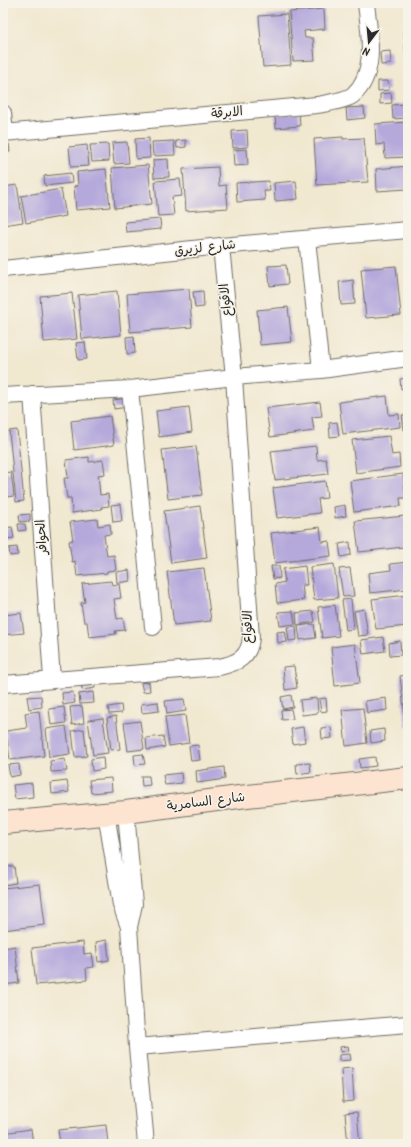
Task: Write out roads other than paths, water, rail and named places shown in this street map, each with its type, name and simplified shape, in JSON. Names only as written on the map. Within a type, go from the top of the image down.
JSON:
[{"type":"street","name":"الابرقة","points":[[4,133],[317,105],[334,102],[352,95],[360,86],[370,64],[366,3]]},
{"type":"street","points":[[3,113],[4,133]]},
{"type":"street","name":"شارع لزيرق","points":[[3,268],[221,246],[408,230]]},
{"type":"street","points":[[307,239],[321,370]]},
{"type":"street","name":"الاقواع","points":[[3,684],[218,667],[232,664],[242,657],[250,647],[251,638],[234,377],[221,246]]},
{"type":"street","points":[[3,396],[130,389],[234,377],[321,370],[408,358]]},
{"type":"street","points":[[130,389],[153,627]]},
{"type":"street","name":"الحوافر","points":[[32,394],[52,679]]},
{"type":"street","name":"شارع السامرية","points":[[3,823],[116,813],[239,797],[408,778]]},
{"type":"street","points":[[116,813],[121,905],[129,927],[137,1047],[146,1144]]},
{"type":"street","points":[[137,1047],[408,1024]]}]
